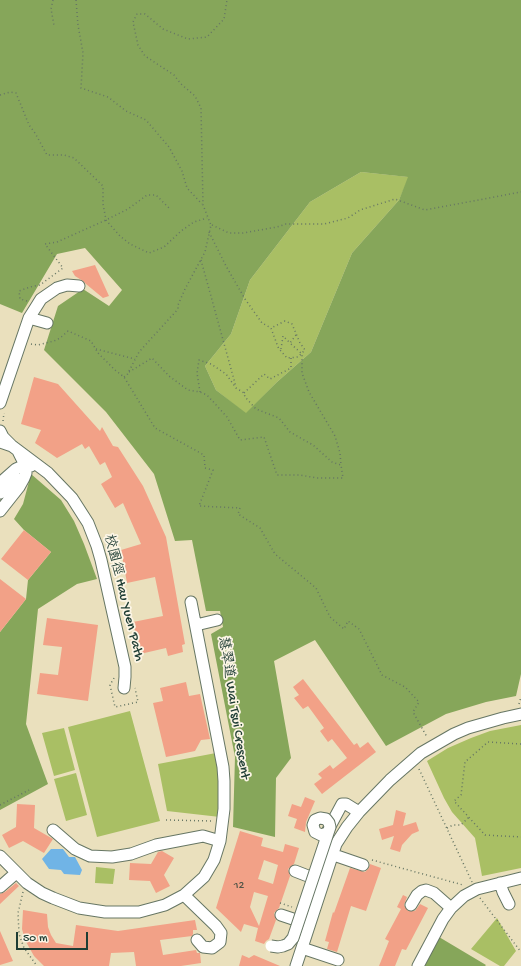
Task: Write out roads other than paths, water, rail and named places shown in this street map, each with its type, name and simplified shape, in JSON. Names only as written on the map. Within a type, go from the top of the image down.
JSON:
[{"type":"street","points":[[0,403],[29,318],[41,299],[56,288],[67,285],[79,286]]},
{"type":"street","points":[[29,318],[48,323]]},
{"type":"street","name":"校園徑 Hau Yuen Path","points":[[0,431],[6,441],[48,473],[78,507],[88,523],[97,546],[125,667],[124,688]]},
{"type":"street","points":[[0,442],[14,447],[25,469],[19,488],[0,511]]},
{"type":"street","points":[[0,483],[12,472],[25,469],[30,466],[48,473]]},
{"type":"street","points":[[0,493],[20,481],[25,469]]},
{"type":"street","name":"慧翠道 Wai Tsui Crescent","points":[[0,856],[27,883],[53,898],[79,908],[92,911],[118,913],[144,911],[165,905],[184,895],[197,884],[209,870],[220,841],[224,809],[223,767],[191,602]]},
{"type":"street","points":[[196,625],[217,620]]},
{"type":"street","points":[[296,966],[331,854],[347,827],[359,812],[394,776],[421,753],[454,734],[468,728],[507,717],[518,711]]},
{"type":"street","points":[[271,946],[278,948],[288,944],[293,938],[299,921],[313,878],[330,826],[329,822],[325,818],[316,820],[313,825],[315,832],[321,835],[327,833],[342,804],[346,804],[359,812]]},
{"type":"street","points":[[53,830],[75,849],[90,856],[112,857],[131,854],[156,845],[203,836],[220,841]]},
{"type":"street","points":[[331,854],[368,863]]},
{"type":"street","points":[[294,871],[313,878]]},
{"type":"street","points":[[0,887],[16,873]]},
{"type":"street","points":[[418,966],[443,919],[451,908],[464,896],[478,889],[521,878]]},
{"type":"street","points":[[500,883],[509,904]]},
{"type":"street","points":[[411,905],[419,893],[426,890],[434,893],[451,908]]},
{"type":"street","points":[[184,895],[216,926],[221,933],[220,942],[212,948],[204,947],[198,940]]},
{"type":"street","points":[[281,915],[299,921]]},
{"type":"street","points":[[302,948],[338,960]]},
{"type":"water","points":[[51,849],[63,849],[69,857],[75,857],[82,870],[80,875],[64,874],[61,870],[49,869],[42,859]]}]
